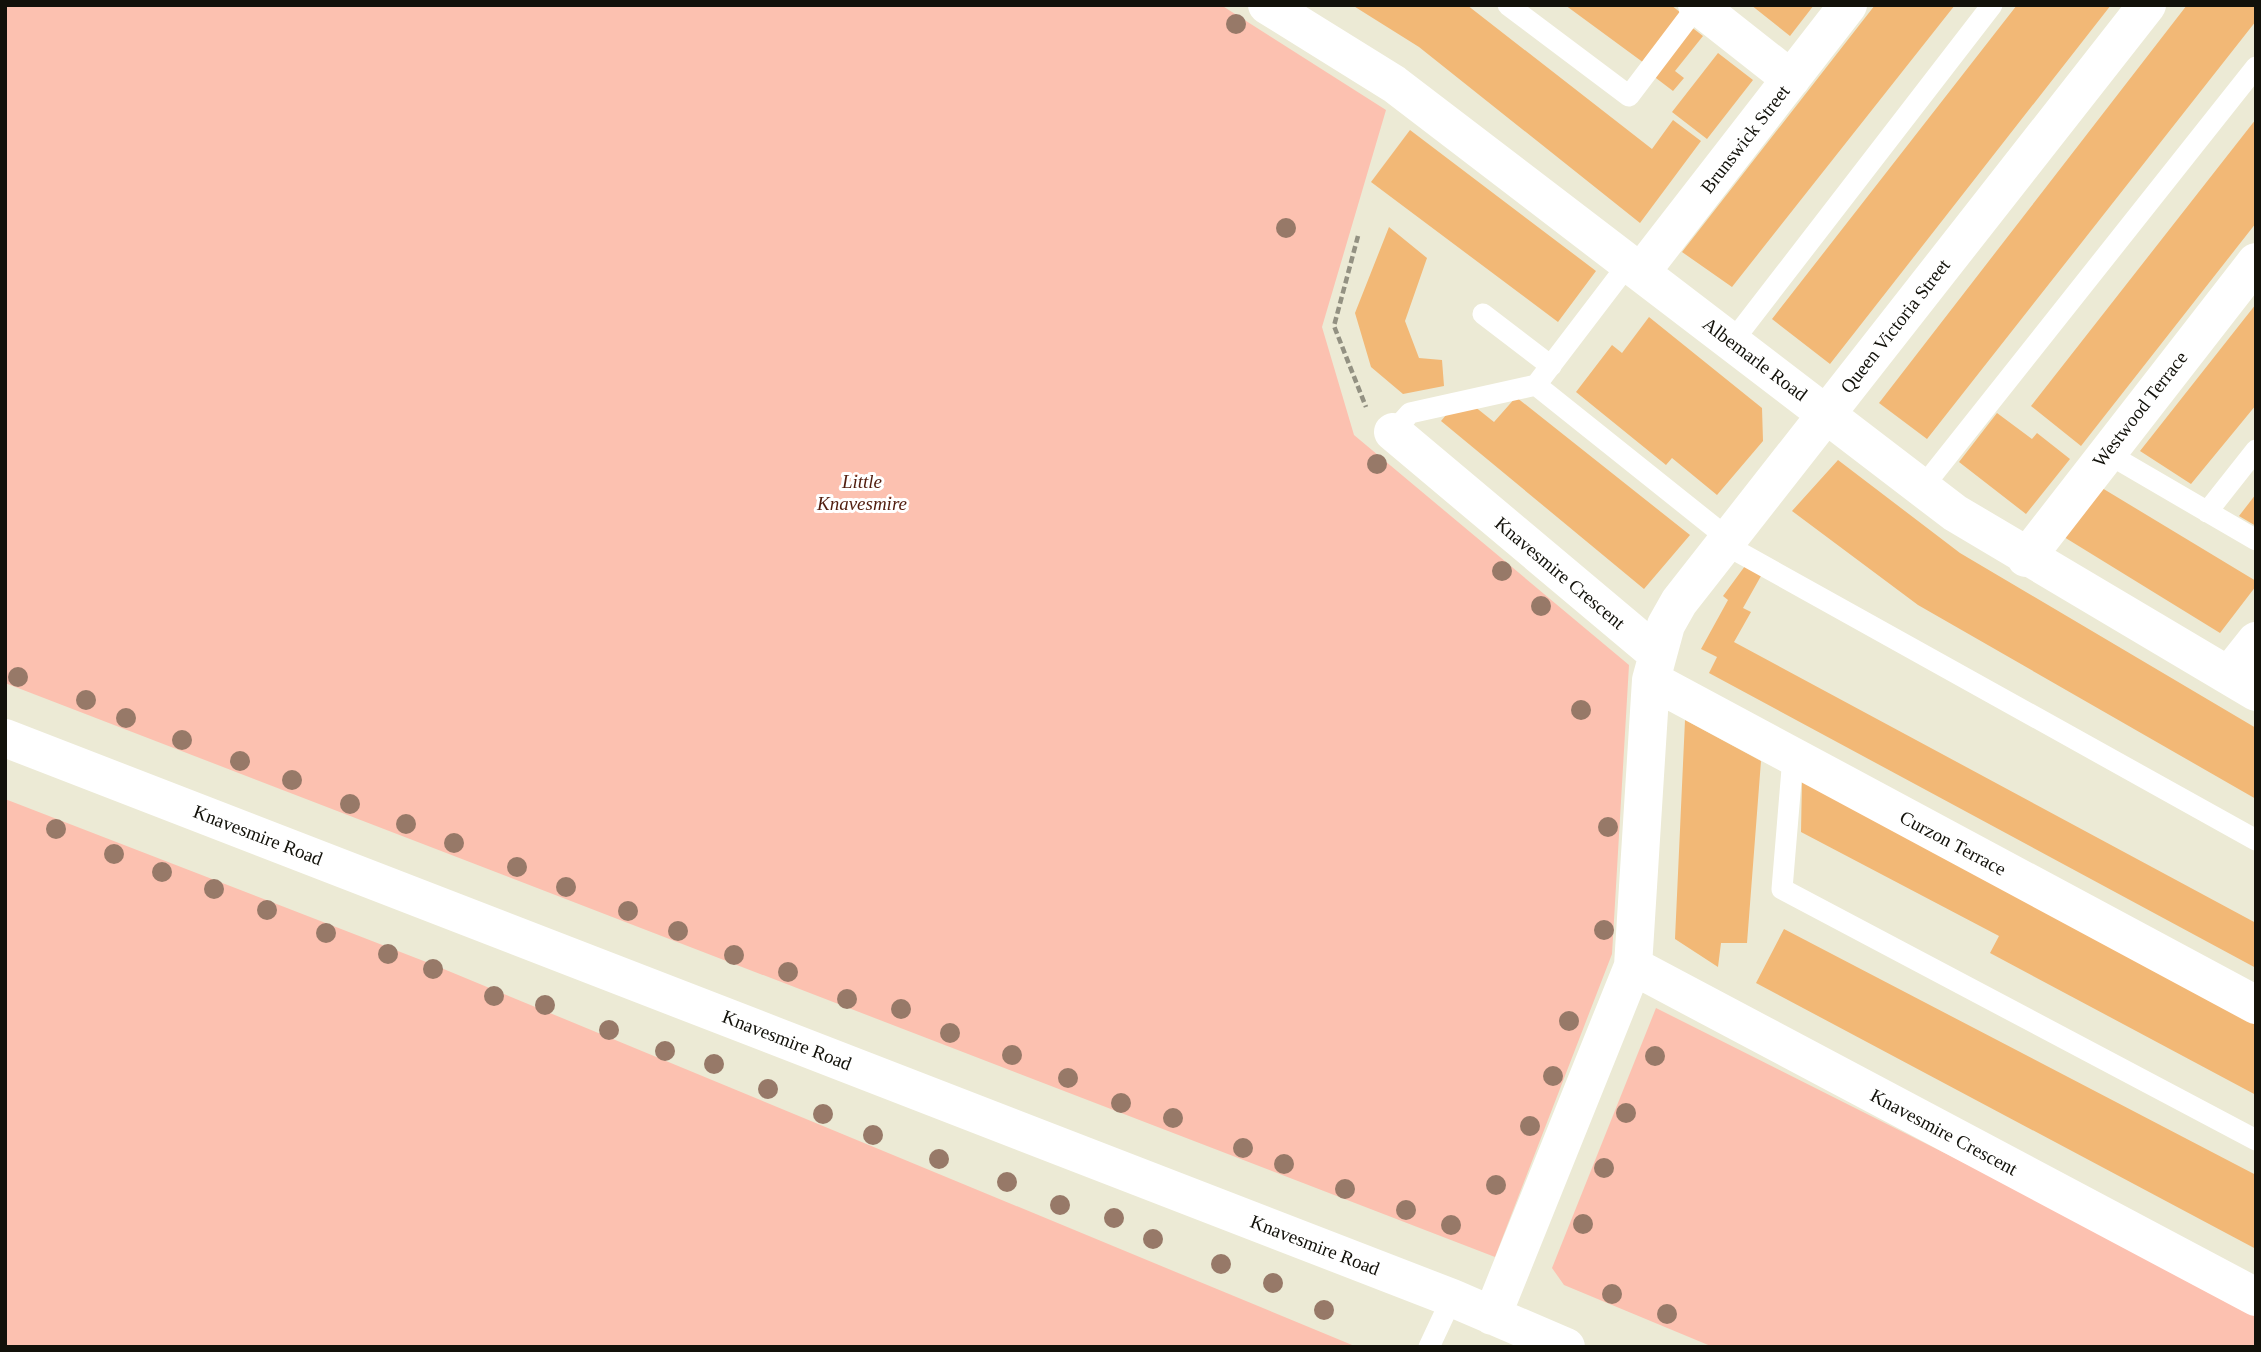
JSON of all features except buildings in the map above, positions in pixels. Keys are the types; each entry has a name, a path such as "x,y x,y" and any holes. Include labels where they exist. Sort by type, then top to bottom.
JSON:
{"street":[{"name":"Albemarle Road","path":"1267,5 1394,85 1955,513 2026,558 2242,683"},
{"path":"1698,5 1791,79"},
{"name":"Brunswick Street","path":"1635,268 1791,79 1848,5"},
{"name":"Queen Victoria Street","path":"1653,667 1666,625 1679,603 2147,5"},
{"name":"Westwood Terrace","path":"2026,558 2105,452 2256,262"},
{"name":"Knavesmire Crescent","path":"1393,432 1653,667"},
{"path":"2242,683 2256,640"},
{"path":"1492,1315 1633,966 1653,667"},
{"name":"Curzon Terrace","path":"1653,667 1793,757 2256,1005"},
{"name":"Knavesmire Road","path":"5,738 1452,1298 1566,1347"},
{"name":"Knavesmire Crescent","path":"1633,966 2256,1297"}],"lane":[{"path":"1508,5 1629,96 1698,5"},
{"path":"1732,342 1993,5"},
{"path":"1922,488 2256,67"},
{"path":"1393,432 1410,413 1536,385 1635,268"},
{"path":"1483,314 1551,366"},
{"path":"1536,385 1728,542 2256,840"},
{"path":"2207,512 2256,450"},
{"path":"2105,452 2256,540"},
{"path":"1793,757 1782,889 2256,1140"},
{"path":"1429,1347 1452,1298"}],"path":[{"path":"1358,236 1334,326 1372,423 1393,432"}],"green space":[{"name":"Little Knavesmire","path":"5,5 1221,5 1386,110 1322,327 1354,435 1629,665 1612,954 1495,1257 5,683"},
{"path":"5,799 434,965 1357,1347 5,1347"},
{"path":"1656,1008 2044,1203 2256,1316 2256,1347 1713,1347 1564,1285 1552,1268"}]}
